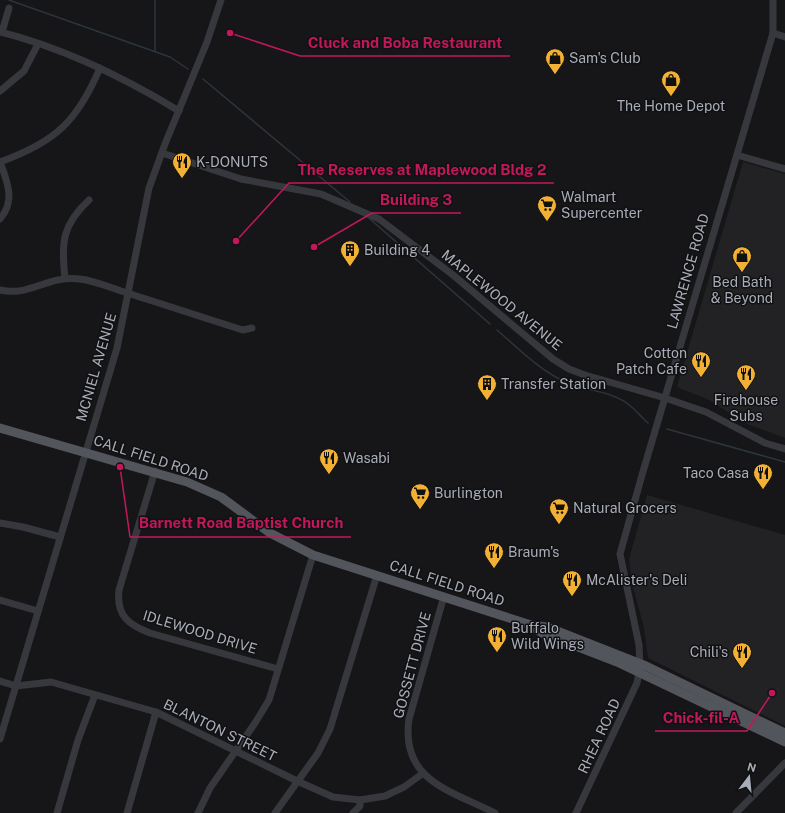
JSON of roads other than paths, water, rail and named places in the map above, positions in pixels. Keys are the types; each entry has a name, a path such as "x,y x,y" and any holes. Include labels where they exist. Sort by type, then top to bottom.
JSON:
{"main road":[{"name":"CALL FIELD ROAD","path":"0,428 155,471 206,489 221,497 270,533 312,555 531,625 547,627 640,668 738,715 785,742"},
{"name":"CALL FIELD ROAD","path":"738,715 785,733"}],"street":[{"name":"LAWRENCE ROAD","path":"640,668 637,631 620,554 773,33 773,0"},
{"name":"MCNIEL AVENUE","path":"0,739 117,348 129,293 146,200 162,153 207,42 220,1"},
{"path":"9,8 1,32 38,44 100,68 136,85 179,111"},
{"path":"773,33 785,37"},
{"path":"0,91 24,71 38,44"},
{"path":"0,219 7,209 10,197 8,185 0,162 42,144 69,121 82,104 100,68"},
{"name":"MAPLEWOOD AVENUE","path":"162,153 241,179 321,194 379,219 453,275 523,335 563,366 584,375 665,398 706,412 765,443 785,449"},
{"path":"737,155 785,169"},
{"path":"65,278 62,257 66,230 75,212 89,200"},
{"path":"0,290 14,293 24,292 47,282 65,278 81,280 129,293 243,330 252,328"},
{"name":"IDLEWOOD DRIVE","path":"155,471 119,590 121,612 131,625 150,633 278,669"},
{"path":"0,523 24,527 60,537"},
{"path":"198,813 210,788 262,713 269,700 312,555"},
{"path":"275,813 296,781 318,753 330,729 377,575"},
{"name":"GOSSETT DRIVE","path":"444,596 408,727 409,748 415,763 422,774 439,787 495,813"},
{"path":"0,600 38,611"},
{"name":"RHEA ROAD","path":"576,813 631,699 640,668"},
{"name":"BLANTON STREET","path":"0,681 16,686 51,682 156,712 324,794 360,800 385,796 396,791 422,774"},
{"path":"57,813 78,740 95,695"},
{"path":"127,813 156,712"},
{"path":"736,813 785,763"},
{"path":"353,813 360,806 360,800"}],"waterway":[{"path":"9,0 170,57 188,69"},
{"path":"155,0 155,51"},
{"path":"203,79 350,202"},
{"path":"370,219 490,324"},
{"path":"497,330 548,373 568,383 614,396 631,406 648,423"},
{"path":"667,429 785,462"}],"place":[{"name":"Cluck and Boba Restaurant","path":"230,33"},
{"name":"Sam's Club","path":"555,75"},
{"name":"The Home Depot","path":"671,97"},
{"name":"K-DONUTS","path":"182,179"},
{"name":"Walmart Supercenter","path":"547,222"},
{"name":"The Reserves at Maplewood Bldg 2","path":"236,241"},
{"name":"Building 3","path":"314,247"},
{"name":"Building 4","path":"350,267"},
{"name":"Bed Bath & Beyond","path":"742,273"},
{"name":"Cotton Patch Cafe","path":"701,378"},
{"name":"Firehouse Subs","path":"746,391"},
{"name":"Transfer Station","path":"487,401"},
{"name":"Barnett Road Baptist Church","path":"120,467"},
{"name":"Wasabi","path":"329,475"},
{"name":"Taco Casa","path":"763,490"},
{"name":"Burlington","path":"420,510"},
{"name":"Natural Grocers","path":"559,525"},
{"name":"Braum's","path":"494,569"},
{"name":"McAlister's Deli","path":"572,597"},
{"name":"Buffalo Wild Wings","path":"497,653"},
{"name":"Chili's","path":"742,669"},
{"name":"Chick-fil-A","path":"772,693"}]}
